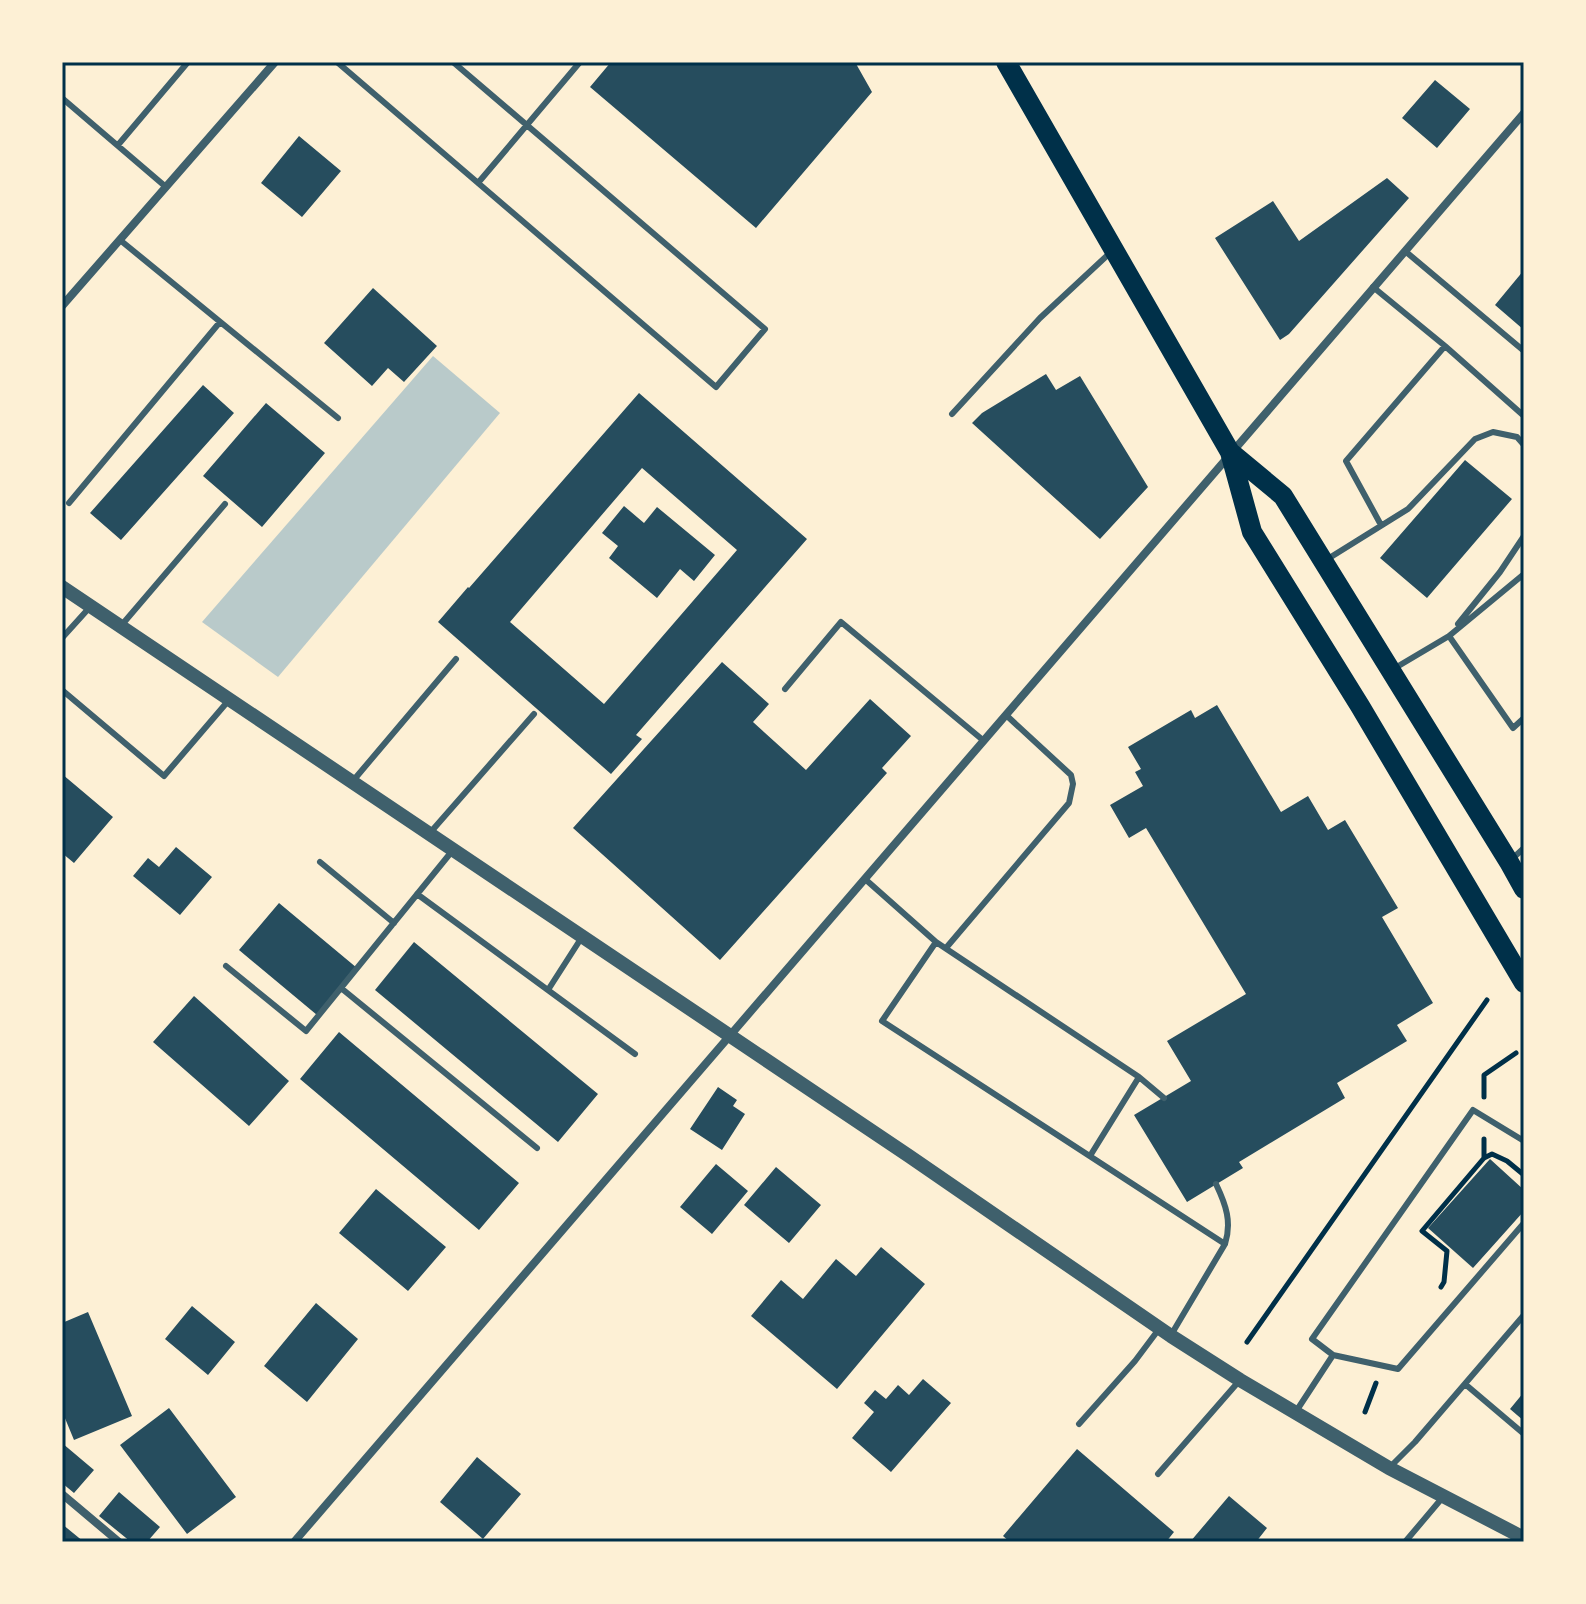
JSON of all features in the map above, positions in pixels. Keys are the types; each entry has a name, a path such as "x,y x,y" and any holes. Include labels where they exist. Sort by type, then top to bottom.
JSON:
{"main road":[{"path":"1006,62 1230,452 1252,532 1360,706 1524,983"},
{"path":"1230,452 1283,496 1392,670 1517,855 1524,889"}],"street":[{"path":"62,306 275,62"},
{"path":"294,1542 1524,113"},
{"path":"62,587 909,1156 1165,1332 1389,1468 1524,1538"},
{"path":"62,1494 119,1542"}],"lane":[{"path":"118,145 188,62"},
{"path":"337,62 716,387 765,329 453,62"},
{"path":"478,183 580,62"},
{"path":"62,98 166,187"},
{"path":"120,240 338,418"},
{"path":"952,414 1040,318 1114,248"},
{"path":"1405,251 1524,351"},
{"path":"1373,287 1524,416"},
{"path":"69,503 220,322"},
{"path":"1381,525 1346,461 1445,346"},
{"path":"1324,560 1408,509 1475,439 1493,432 1517,437 1524,445"},
{"path":"120,627 225,504"},
{"path":"1449,636 1524,536"},
{"path":"1392,670 1449,636 1524,574"},
{"path":"62,638 90,607"},
{"path":"785,689 841,622 984,741"},
{"path":"1449,636 1513,728 1524,718"},
{"path":"352,782 456,659"},
{"path":"62,690 164,776 229,700"},
{"path":"429,834 534,714"},
{"path":"946,948 1069,803 1073,784 1071,775 1006,715"},
{"path":"226,966 306,1031 453,850"},
{"path":"320,862 394,923"},
{"path":"865,879 936,942 1139,1077 1164,1098"},
{"path":"417,894 635,1054"},
{"path":"548,990 582,937"},
{"path":"936,942 882,1021 1225,1244"},
{"path":"341,988 537,1148"},
{"path":"1090,1156 1139,1077"},
{"path":"1524,1141 1473,1110 1312,1339 1333,1355 1398,1369 1524,1223"},
{"path":"1079,1424 1165,1332 1225,1244 1229,1231 1226,1204 1216,1184"},
{"path":"1389,1468 1524,1315"},
{"path":"1295,1413 1333,1355"},
{"path":"1158,1474 1240,1380"},
{"path":"1465,1384 1524,1434"},
{"path":"1405,1542 1443,1497"}],"path":[{"path":"1247,1342 1487,1000"},
{"path":"1435,1295 1444,1282 1447,1251 1422,1231 1484,1158 1492,1154 1524,1175"},
{"path":"1365,1412 1382,1366"}],"shaded area":[{"path":"433,356 500,413 278,677 202,622"}],"building":[{"path":"611,62 855,62 872,92 756,228 590,87"},
{"path":"1435,80 1470,109 1437,148 1402,118"},
{"path":"299,136 341,171 302,217 261,183"},
{"path":"1387,178 1409,198 1289,334 1280,340 1215,238 1273,201 1299,241"},
{"path":"1524,270 1524,330 1495,305"},
{"path":"373,288 437,346 404,382 388,368 372,386 324,343"},
{"path":"1046,374 1056,390 1080,376 1148,487 1100,539 972,423 982,413"},
{"path":"203,385 234,413 121,540 90,513"},
{"path":"639,393 807,539 636,735 642,739 611,774 438,622","holes":["642,468 737,550 604,704 510,622"]},
{"path":"266,403 325,453 262,527 203,476"},
{"path":"1465,460 1512,499 1427,598 1380,558"},
{"path":"624,506 644,523 657,507 715,555 694,581 680,569 657,598 609,558 618,546 602,533"},
{"path":"722,662 769,704 753,722 806,770 870,699 911,736 882,768 887,773 720,960 573,828"},
{"path":"1217,705 1281,812 1308,796 1328,830 1345,820 1398,908 1382,917 1433,1003 1397,1025 1407,1041 1337,1083 1345,1098 1239,1162 1243,1168 1187,1202 1134,1115 1191,1081 1167,1041 1246,994 1146,828 1129,838 1110,805 1143,786 1135,772 1141,769 1128,747 1191,710 1195,718"},
{"path":"62,774 113,817 74,863 62,853"},
{"path":"176,847 212,877 180,915 133,876 148,858 159,867"},
{"path":"279,903 357,968 317,1015 239,950"},
{"path":"414,942 598,1094 558,1142 375,990"},
{"path":"194,996 289,1081 249,1126 153,1042"},
{"path":"339,1032 519,1183 479,1230 300,1079"},
{"path":"718,1087 737,1100 733,1106 745,1114 722,1150 690,1129"},
{"path":"1490,1159 1524,1190 1524,1211 1473,1268 1428,1228"},
{"path":"716,1164 748,1191 712,1234 680,1207"},
{"path":"776,1167 821,1205 789,1243 744,1205"},
{"path":"376,1189 446,1247 408,1291 339,1233"},
{"path":"881,1247 925,1284 837,1389 751,1316 781,1280 803,1299 836,1259 856,1276"},
{"path":"316,1303 358,1339 307,1402 264,1366"},
{"path":"192,1306 235,1342 208,1375 165,1339"},
{"path":"88,1312 132,1416 74,1440 62,1411 62,1323"},
{"path":"923,1379 951,1403 891,1472 852,1438 874,1412 864,1403 875,1390 886,1399 898,1385 909,1395"},
{"path":"1524,1392 1524,1421 1510,1409"},
{"path":"169,1408 236,1497 187,1534 120,1445"},
{"path":"62,1443 94,1470 74,1493 62,1483"},
{"path":"1077,1449 1174,1532 1166,1542 1010,1542 1003,1536"},
{"path":"477,1457 521,1494 483,1539 440,1502"},
{"path":"119,1492 160,1527 147,1542 131,1542 99,1516"},
{"path":"1229,1496 1267,1528 1256,1542 1190,1542"},
{"path":"62,1524 84,1542 62,1542"}]}
